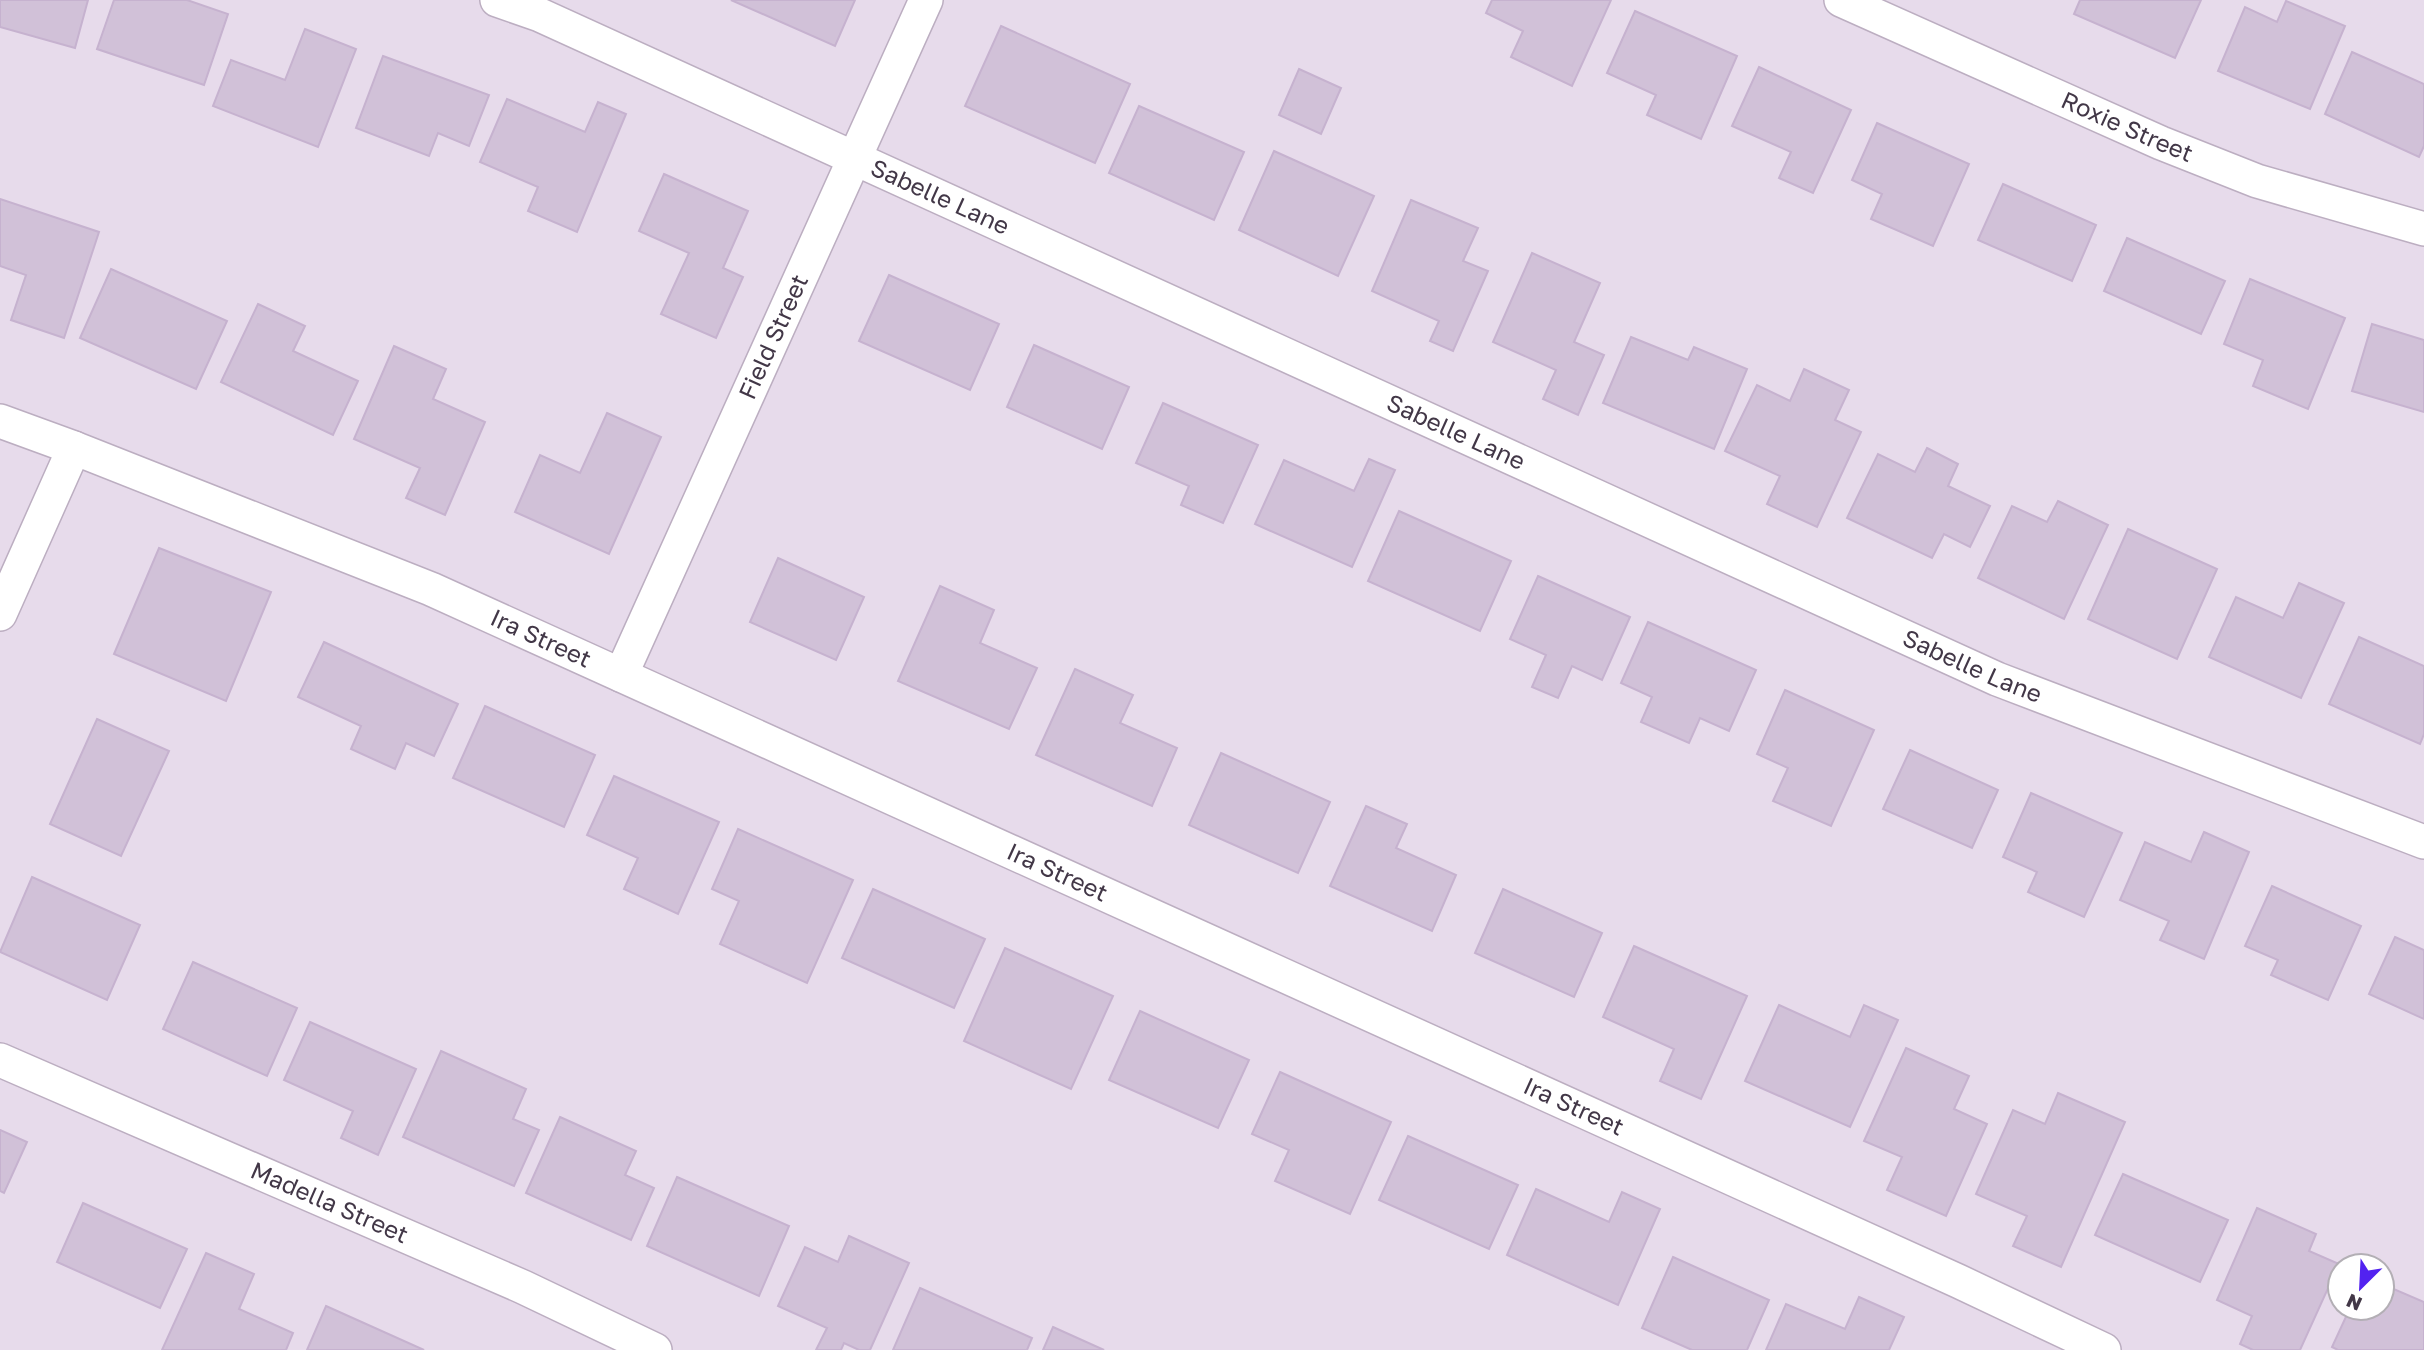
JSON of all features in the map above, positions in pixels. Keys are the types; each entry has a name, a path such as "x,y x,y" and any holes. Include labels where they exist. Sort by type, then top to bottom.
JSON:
{"street":[{"name":"Sabelle Lane","path":"497,0 540,15 1997,679 2424,842"},
{"name":"Field Street","path":"621,675 926,0"},
{"name":"Roxie Street","path":"1841,0 2161,143 2257,181 2424,229"},
{"name":"Ira Street","path":"0,421 431,589 1932,1269 2104,1350"},
{"path":"0,614 74,448"},
{"name":"Madella Street","path":"0,1060 523,1287 655,1350"}],"shaded area":[{"path":"0,0 2424,0 2424,1350 0,1350"}],"building":[{"path":"0,0 88,0 75,48 0,27"},
{"path":"114,0 187,0 228,14 204,85 97,49"},
{"path":"731,0 855,0 835,46"},
{"path":"1492,0 1611,0 1572,86 1511,57 1523,31 1486,13"},
{"path":"2080,0 2201,0 2175,58 2074,14"},
{"path":"2286,1 2345,26 2310,109 2218,71 2245,7 2277,22"},
{"path":"1635,11 1737,56 1701,139 1647,115 1656,95 1607,73"},
{"path":"1001,26 1130,84 1095,163 965,106"},
{"path":"305,29 356,49 318,147 213,106 231,60 285,80"},
{"path":"2352,52 2424,84 2424,146 2419,157 2325,114"},
{"path":"383,56 489,95 469,146 438,133 429,156 356,128"},
{"path":"1759,67 1851,110 1813,193 1779,178 1791,152 1732,126"},
{"path":"1299,69 1341,88 1321,134 1279,115"},
{"path":"507,99 585,132 598,102 626,114 577,232 528,211 538,187 480,162"},
{"path":"1139,106 1244,152 1214,220 1109,173"},
{"path":"1877,123 1969,164 1933,246 1871,219 1882,194 1852,180"},
{"path":"1274,151 1374,196 1338,276 1239,230"},
{"path":"664,174 748,211 723,268 743,277 716,338 661,314 689,253 639,231"},
{"path":"2003,184 2096,225 2072,281 1978,240"},
{"path":"0,199 99,232 64,338 11,320 26,275 0,266"},
{"path":"1411,200 1478,228 1463,261 1488,271 1453,351 1430,341 1439,321 1372,291"},
{"path":"2127,238 2225,281 2201,334 2104,291"},
{"path":"1532,253 1600,283 1574,342 1604,355 1578,415 1543,399 1556,370 1493,342"},
{"path":"111,269 227,321 196,389 80,338"},
{"path":"889,275 999,324 970,390 859,341"},
{"path":"2250,279 2345,318 2308,409 2253,386 2263,360 2224,344"},
{"path":"258,304 305,326 293,351 358,381 333,435 221,382"},
{"path":"2372,324 2424,340 2424,412 2352,391"},
{"path":"1631,337 1688,360 1694,347 1747,369 1714,449 1603,403"},
{"path":"1034,345 1129,387 1102,449 1007,407"},
{"path":"394,346 446,369 433,399 485,422 445,515 406,498 420,468 354,439"},
{"path":"1804,369 1849,390 1835,420 1861,432 1817,527 1767,504 1780,476 1725,451 1757,385 1790,401"},
{"path":"1163,403 1258,445 1223,523 1181,505 1189,486 1136,463"},
{"path":"607,413 661,437 609,554 515,512 540,455 580,473"},
{"path":"1927,448 1958,464 1948,486 1990,506 1970,547 1944,534 1932,558 1847,518 1878,454 1915,472"},
{"path":"1369,459 1395,470 1352,567 1255,524 1284,460 1354,491"},
{"path":"2058,501 2108,525 2064,619 1978,578 2012,506 2047,522"},
{"path":"1399,511 1511,561 1480,631 1368,581"},
{"path":"2128,529 2217,569 2177,659 2088,619"},
{"path":"159,548 271,592 226,701 114,654"},
{"path":"778,558 864,597 836,660 750,622"},
{"path":"1538,576 1630,617 1602,680 1572,666 1558,698 1532,687 1546,655 1510,639"},
{"path":"2299,583 2344,603 2301,698 2209,657 2236,597 2283,618"},
{"path":"940,586 994,610 980,643 1037,668 1009,729 898,681"},
{"path":"1648,622 1756,670 1729,731 1700,718 1689,743 1641,722 1652,697 1621,683"},
{"path":"2359,637 2424,666 2424,734 2420,744 2329,704"},
{"path":"324,642 458,704 434,756 406,743 395,769 351,749 361,726 298,697"},
{"path":"1075,669 1133,695 1120,723 1177,748 1152,806 1036,755"},
{"path":"1785,690 1874,730 1831,826 1773,801 1788,768 1757,754"},
{"path":"485,706 595,755 564,827 453,778"},
{"path":"97,719 169,751 121,856 50,824"},
{"path":"1910,750 1998,790 1972,848 1883,809"},
{"path":"1221,753 1330,802 1298,873 1189,825"},
{"path":"614,776 719,822 678,914 624,889 638,858 587,835"},
{"path":"2031,793 2122,833 2084,917 2028,892 2037,872 2003,857"},
{"path":"1366,806 1407,824 1396,848 1456,875 1432,931 1330,886"},
{"path":"738,829 853,880 807,983 720,944 739,901 712,889"},
{"path":"2204,832 2249,852 2204,959 2160,940 2169,921 2120,900 2145,842 2191,862"},
{"path":"32,877 140,925 107,1000 0,952"},
{"path":"2272,886 2361,926 2328,1000 2271,975 2278,960 2245,946"},
{"path":"873,889 985,939 954,1008 842,958"},
{"path":"1503,889 1602,933 1574,997 1475,953"},
{"path":"2395,937 2424,950 2424,1019 2369,994"},
{"path":"1634,946 1747,996 1701,1099 1660,1081 1674,1049 1603,1017"},
{"path":"1005,948 1113,996 1071,1089 964,1041"},
{"path":"193,962 297,1008 267,1076 163,1029"},
{"path":"1779,1005 1850,1037 1864,1005 1898,1020 1850,1127 1745,1081"},
{"path":"1140,1011 1249,1060 1218,1128 1109,1080"},
{"path":"310,1022 416,1069 378,1155 341,1138 353,1111 284,1080"},
{"path":"1906,1048 1969,1076 1954,1109 1987,1124 1946,1216 1887,1190 1902,1157 1864,1141"},
{"path":"441,1051 526,1089 513,1119 539,1130 514,1186 403,1137"},
{"path":"1280,1072 1391,1122 1350,1214 1275,1181 1289,1150 1252,1134"},
{"path":"2058,1093 2125,1122 2061,1267 2013,1246 2027,1216 1976,1194 2013,1110 2045,1124"},
{"path":"560,1117 636,1151 625,1175 654,1188 631,1240 526,1193"},
{"path":"0,1130 27,1142 4,1193 0,1191"},
{"path":"1408,1136 1518,1185 1489,1249 1379,1200"},
{"path":"2123,1174 2228,1220 2200,1282 2095,1235"},
{"path":"677,1177 789,1226 759,1296 647,1246"},
{"path":"1536,1189 1609,1222 1622,1192 1660,1209 1618,1305 1507,1255"},
{"path":"83,1203 187,1249 160,1308 57,1262"},
{"path":"2257,1208 2316,1234 2309,1251 2326,1258 2326,1293 2300,1350 2253,1350 2240,1344 2252,1316 2217,1300"},
{"path":"849,1236 909,1263 870,1350 859,1350 844,1343 841,1350 816,1350 827,1328 778,1306 805,1247 838,1262"},
{"path":"206,1253 254,1274 239,1309 293,1333 286,1350 162,1350"},
{"path":"1673,1257 1769,1300 1747,1350 1692,1350 1642,1328"},
{"path":"920,1288 1032,1338 1027,1350 893,1350"},
{"path":"2396,1290 2424,1302 2424,1350 2338,1350 2332,1347 2344,1322 2396,1322"},
{"path":"1859,1297 1904,1317 1889,1350 1766,1350 1786,1304 1845,1329"},
{"path":"326,1306 424,1350 307,1350"},
{"path":"1053,1327 1104,1350 1043,1350"}]}
